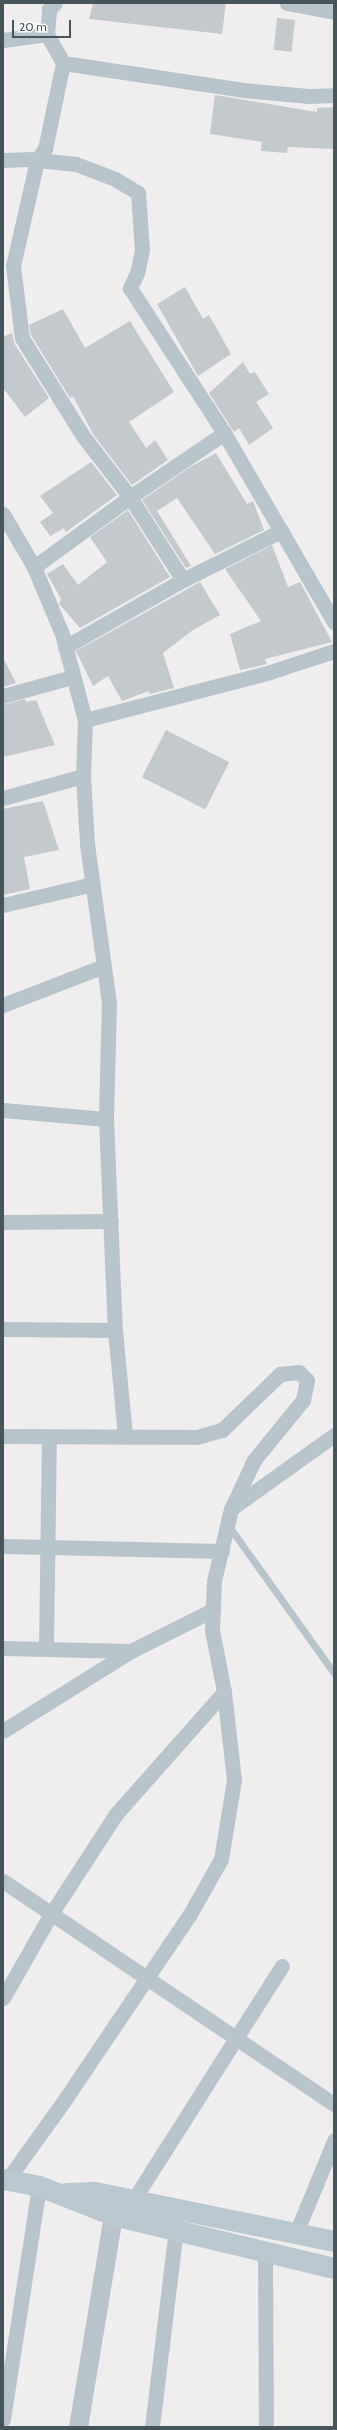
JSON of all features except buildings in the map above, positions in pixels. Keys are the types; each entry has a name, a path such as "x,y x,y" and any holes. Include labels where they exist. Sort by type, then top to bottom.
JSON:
{"main road":[{"path":"5,2180 39,2186 113,2215 176,2229 265,2253 334,2268"},
{"path":"60,2193 95,2192 334,2241"}],"street":[{"path":"54,3 49,9 47,34 63,62 45,150 37,160 8,267 22,338 83,436 130,497 184,580"},
{"path":"287,3 334,12"},
{"path":"3,40 47,34"},
{"path":"63,62 243,90 309,96 334,95"},
{"path":"3,160 37,160 76,164 115,179 138,193 142,250 137,273 130,288 224,433 334,622"},
{"path":"34,567 130,497 224,433"},
{"path":"3,514 34,567 65,647 85,720 83,776 93,884 109,1002 106,1119 116,1330 125,1436"},
{"path":"65,647 184,580 281,531"},
{"path":"85,720 270,672 334,651"},
{"path":"3,696 72,677"},
{"path":"3,798 83,776"},
{"path":"3,905 93,884"},
{"path":"3,1005 104,966"},
{"path":"3,1110 106,1119"},
{"path":"3,1222 110,1221"},
{"path":"3,1329 116,1330"},
{"path":"3,1436 125,1436 197,1438 222,1430 280,1374 298,1372 307,1380 303,1400 254,1460 231,1509 214,1580 212,1630 224,1692 234,1780 221,1859 190,1914 5,2180"},
{"path":"231,1509 334,1435"},
{"path":"46,1647 49,1437"},
{"path":"3,1546 222,1551"},
{"path":"3,1731 131,1651 213,1610"},
{"path":"3,1648 46,1647 131,1651"},
{"path":"3,1998 51,1914 116,1814 224,1692"},
{"path":"3,1881 236,2040 334,2104"},
{"path":"134,2199 282,1966"},
{"path":"296,2233 334,2140"},
{"path":"3,2419 39,2186"},
{"path":"78,2427 113,2215"},
{"path":"152,2427 176,2229"},
{"path":"265,2253 266,2427"}],"lane":[{"path":"227,1524 334,1673"}]}
